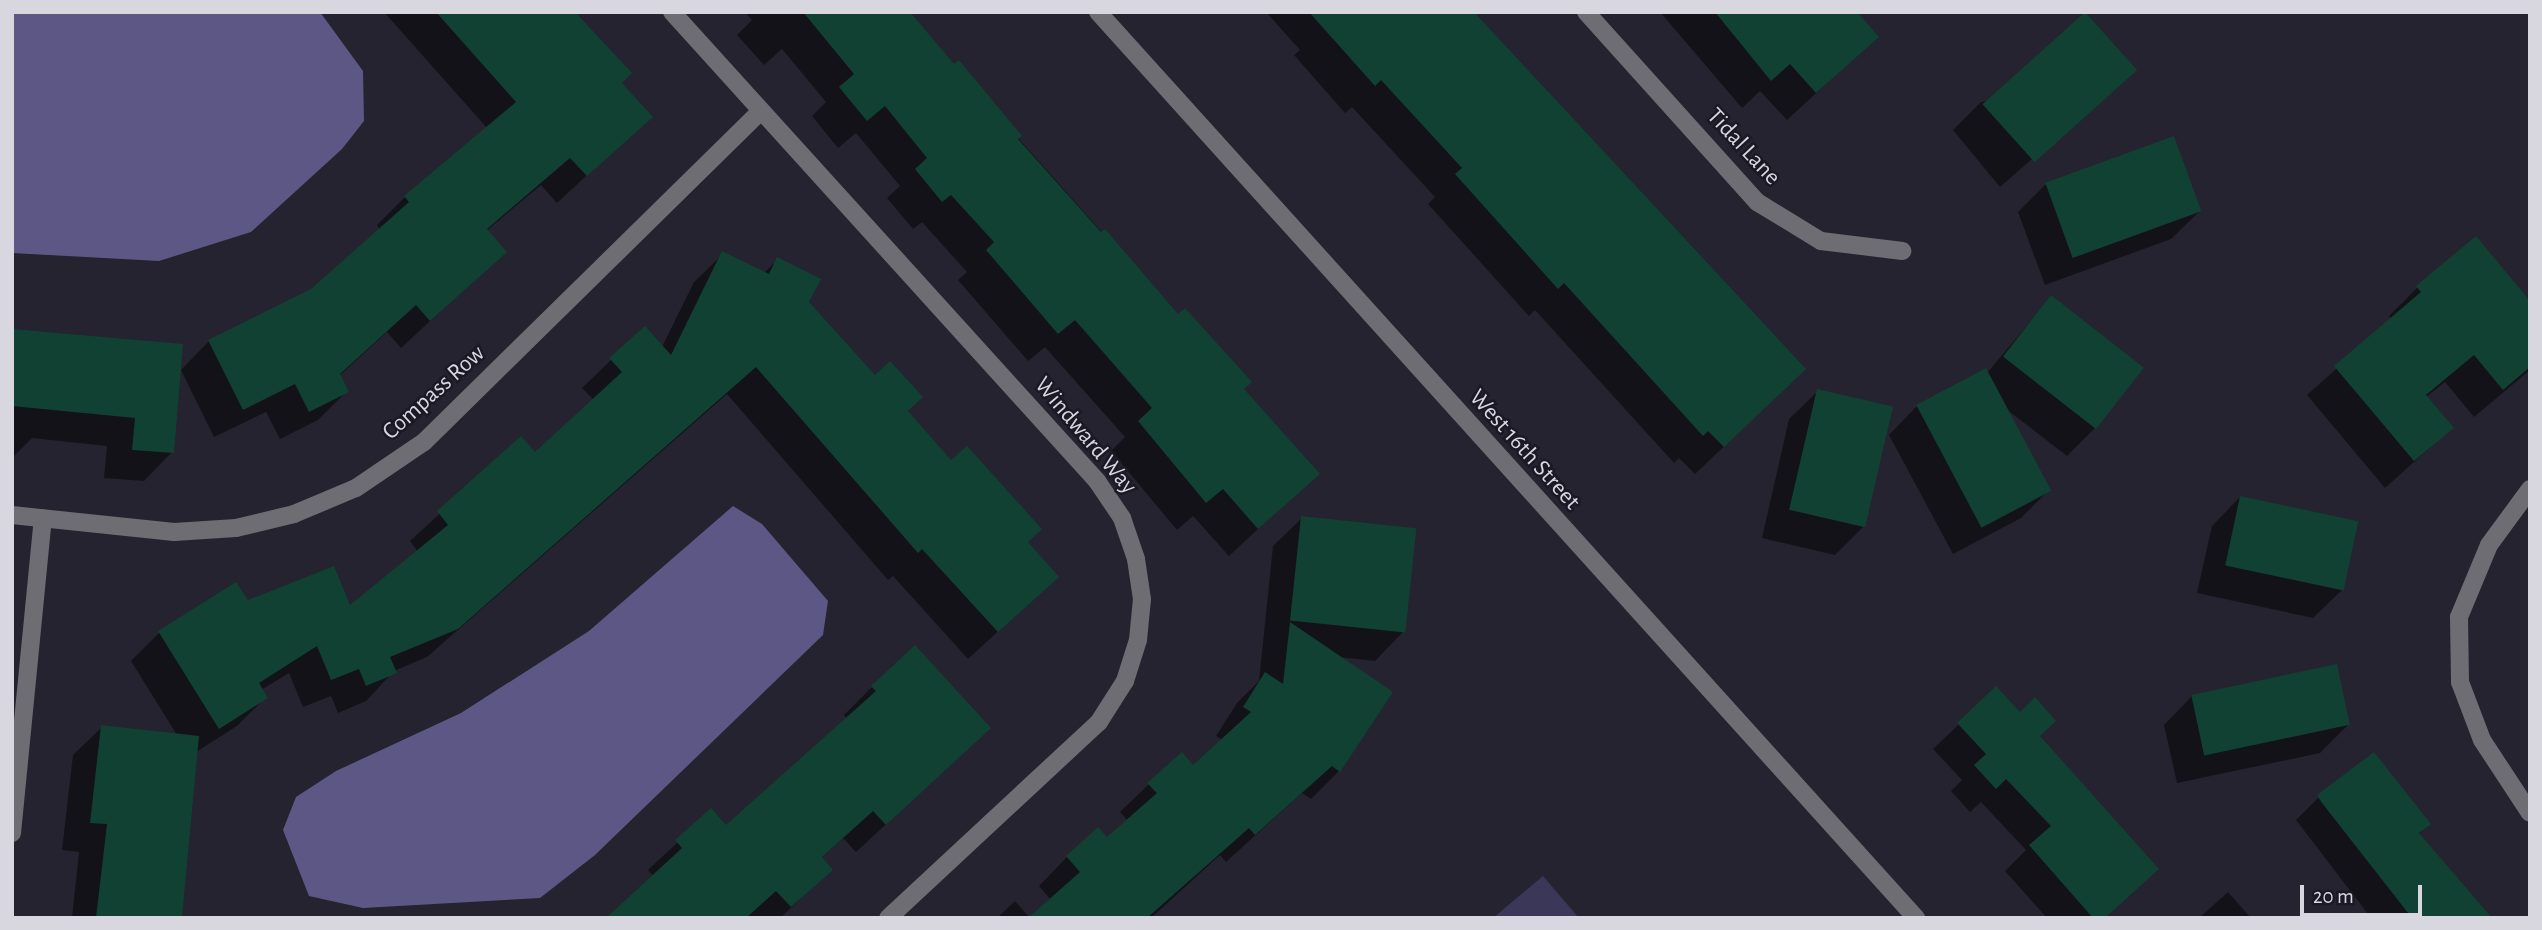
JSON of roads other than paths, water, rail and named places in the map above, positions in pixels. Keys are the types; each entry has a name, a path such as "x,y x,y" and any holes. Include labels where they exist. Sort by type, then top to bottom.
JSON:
{"street":[{"name":"Windward Way","path":"671,12 1097,481 1122,518 1136,559 1142,599 1138,640 1125,681 1099,722 888,918"},
{"name":"West 16th Street","path":"1098,12 1916,918"},
{"name":"Tidal Lane","path":"1586,12 1757,202 1821,241 1902,251"},
{"name":"Compass Row","path":"12,515 174,532 236,528 294,514 356,488 424,442 761,111"},
{"path":"2530,489 2489,545 2459,617 2460,682 2482,740 2530,813"},
{"path":"12,833 43,519"}]}
